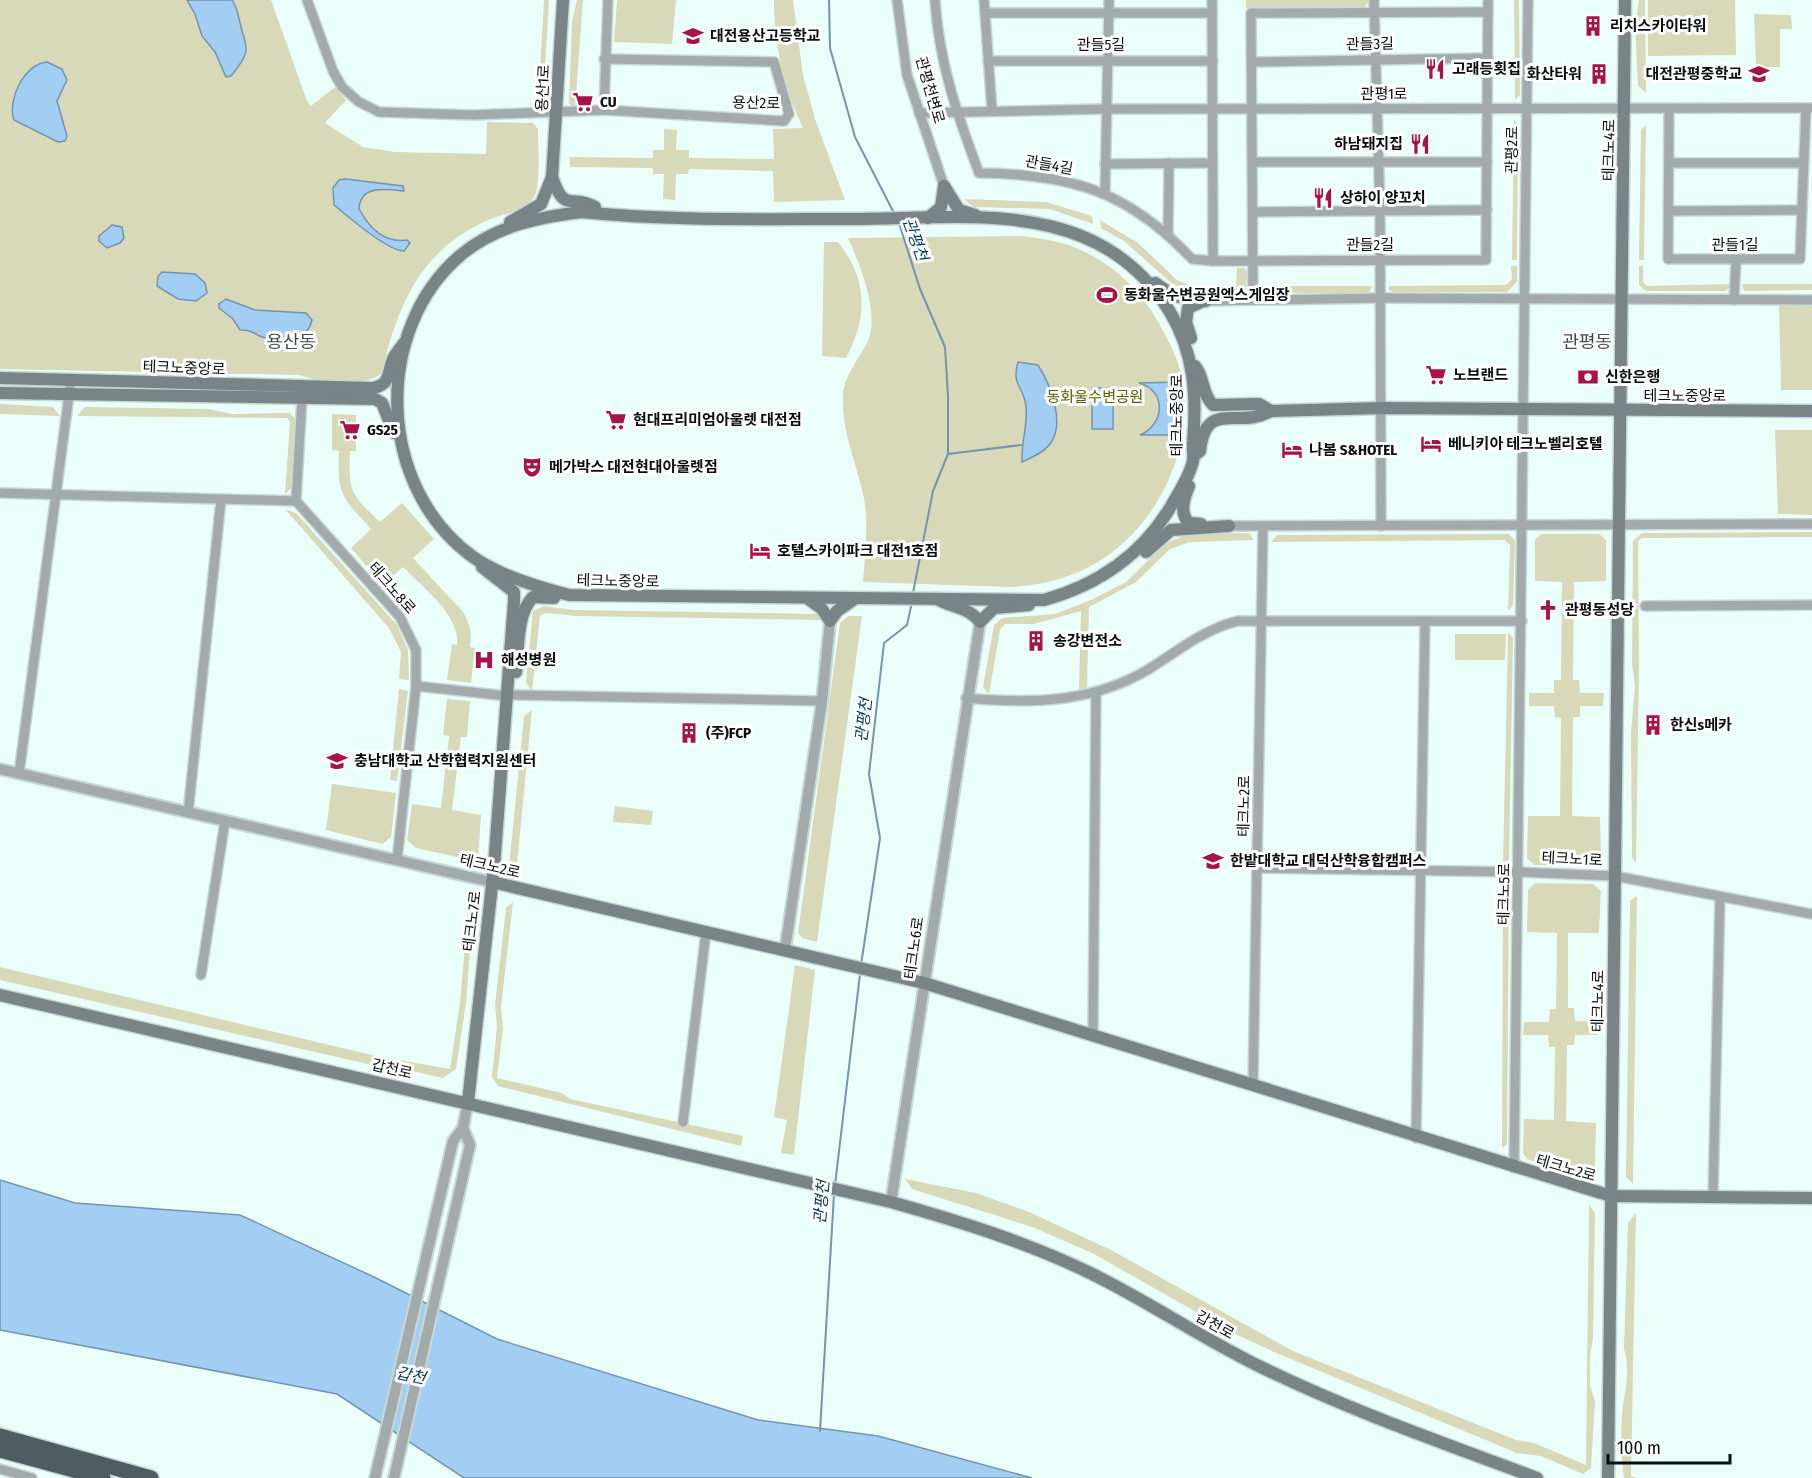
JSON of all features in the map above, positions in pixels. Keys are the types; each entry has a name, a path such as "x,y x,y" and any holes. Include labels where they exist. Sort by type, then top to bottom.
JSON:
{"highway":[{"path":"0,1436 151,1478"},
{"path":"0,1450 103,1478"}],"main road":[{"name":"용산1로","path":"500,231 513,219 541,204 552,177 563,0"},
{"name":"테크노4로","path":"1608,1478 1625,0"},
{"path":"552,177 558,195 563,200 591,205 607,214"},
{"path":"934,216 941,207 944,186"},
{"path":"944,186 959,210 970,215 981,215 986,220"},
{"name":"테크노중앙로","path":"581,212 607,214 849,219 934,216 1014,220 1063,228 1109,248 1138,271 1158,294 1182,332 1191,361 1192,463 1157,528 1136,553 1115,571 1072,591 1044,600 968,604 935,598 570,595 539,588 474,558 456,542 428,509 402,453 398,402 405,342 413,317 427,292 463,253 500,231 547,216 581,212"},
{"path":"1138,271 1174,296 1206,301"},
{"path":"1188,348 1191,336 1186,322 1188,308 1195,303 1206,301"},
{"path":"366,393 382,386 388,380 393,358 405,342"},
{"path":"1191,361 1201,372 1203,390 1213,405 1259,404 1270,411 1260,417 1223,418 1208,424 1204,429 1200,451 1192,463 1191,483 1183,504 1185,519 1190,523 1222,523 1229,526"},
{"name":"테크노중앙로","path":"0,378 366,393"},
{"name":"테크노중앙로","path":"0,393 69,396 302,398 366,393"},
{"path":"366,393 382,403 402,453"},
{"name":"테크노중앙로","path":"1270,411 1383,408 1812,411"},
{"path":"1115,571 1131,566 1171,530 1229,526"},
{"name":"테크노7로","path":"474,558 485,571 514,592 510,696"},
{"name":"테크노7로","path":"468,1102 492,882 505,744 503,737 523,614 526,604 533,597 570,595"},
{"path":"807,598 822,609 830,621 837,611 859,599"},
{"path":"968,604 980,622 994,608 1025,607 1044,600"},
{"name":"테크노2로","path":"492,882 907,978 1611,1197 1812,1198"},
{"name":"갑천로","path":"0,995 468,1102 885,1201 1033,1246 1090,1273 1283,1378 1537,1478"}],"street":[{"name":"용산2로","path":"307,0 333,71 342,87 359,102 373,109 393,113 473,115 604,110 784,121 789,114 774,63 604,59"},
{"path":"604,110 604,59 608,0"},
{"name":"관평천변로","path":"897,0 907,75 944,186"},
{"path":"934,0 942,63 956,111"},
{"path":"984,0 992,110"},
{"path":"1105,193 1109,0"},
{"path":"1212,0 1215,110 1212,163 1213,261"},
{"name":"관들3길","path":"1374,0 1374,14"},
{"path":"1488,0 1489,110"},
{"name":"관평2로","path":"1524,525 1528,0"},
{"name":"관들3길","path":"1254,110 1251,13 1488,12"},
{"path":"985,13 1212,13"},
{"path":"1374,14 1383,408 1381,526"},
{"name":"관들3길","path":"1253,62 1488,58"},
{"name":"관들5길","path":"988,61 1108,59 1213,61"},
{"name":"관평1로","path":"919,113 1106,109 1809,108"},
{"name":"관들1길","path":"1669,109 1668,260 1736,261 1800,259 1803,163 1809,108"},
{"path":"1253,300 1254,110"},
{"name":"관들2길","path":"1213,261 1486,260 1489,110"},
{"name":"관들4길","path":"956,111 979,173 1043,177 1105,193 1126,204 1168,233 1192,259 1213,261"},
{"path":"1254,162 1379,160 1487,162"},
{"path":"1168,233 1169,163"},
{"path":"1105,164 1212,163"},
{"path":"1669,163 1803,163"},
{"path":"1254,212 1380,209 1487,210"},
{"path":"1669,211 1802,210"},
{"path":"1734,300 1736,261"},
{"path":"1206,301 1381,298 1812,300"},
{"path":"19,774 58,494 71,380"},
{"path":"0,493 296,501 302,398"},
{"path":"189,813 221,500"},
{"name":"테크노8로","path":"296,501 400,617 416,650 416,686 397,860"},
{"path":"1229,526 1812,524"},
{"name":"테크노5로","path":"1514,1168 1524,525"},
{"name":"테크노2로","path":"1253,1086 1263,527"},
{"path":"1645,606 1812,604"},
{"path":"785,950 822,701 830,621"},
{"path":"966,698 1038,701 1096,693 1135,677 1209,630 1238,621 1522,621"},
{"name":"테크노6로","path":"885,1201 924,983 966,698 980,622"},
{"path":"1416,1138 1420,1013 1425,622"},
{"path":"416,686 510,696 822,701"},
{"path":"1093,1035 1096,693"},
{"name":"테크노2로","path":"0,769 492,882"},
{"path":"201,975 225,821"},
{"name":"테크노1로","path":"1258,868 1519,872 1615,876 1812,914"},
{"path":"1713,1197 1720,897"},
{"path":"683,1122 706,932"},
{"path":"375,1478 453,1141 462,1128 468,1102"},
{"path":"394,1478 470,1145 462,1128"},
{"path":"0,1469 32,1478"}],"green space":[{"path":"0,0 271,0 307,101 311,106 335,87 346,100 325,123 363,147 395,152 486,154 487,122 533,123 538,129 536,192 525,206 486,221 463,234 427,265 404,304 381,374 363,381 341,383 299,375 0,369"},
{"path":"544,0 549,0 543,102 538,106"},
{"path":"577,0 583,0 575,109 569,103 572,22"},
{"path":"617,0 676,0 672,44 614,42"},
{"path":"774,0 793,0 803,75 816,122 845,200 774,202 773,171 689,169 688,174 676,174 675,200 663,199 664,174 653,174 653,168 570,167 570,157 653,158 653,150 664,150 664,129 677,130 676,150 689,150 689,158 774,159 773,129 803,128 790,97 781,66"},
{"path":"1246,0 1368,0 1368,3 1363,8 1246,8"},
{"path":"1514,0 1519,0 1520,95 1515,100"},
{"path":"1639,0 1645,0 1646,93 1638,86 1635,24"},
{"path":"1648,0 1735,0 1736,55 1648,56"},
{"path":"1754,14 1791,15 1792,29 1780,29 1780,67 1756,67"},
{"path":"1514,120 1518,124 1517,260 1512,260"},
{"path":"1646,125 1644,260 1639,260 1641,130"},
{"path":"964,199 1046,202 1092,216 1093,224 1050,209 974,207"},
{"path":"1100,220 1138,243 1177,280 1193,287 1236,287 1237,268 1245,268 1247,272 1246,291 1243,294 1189,293 1169,281 1124,241 1101,228"},
{"name":"동화울수변공원","path":"1020,236 1069,245 1109,266 1141,296 1164,332 1180,370 1184,401 1183,433 1175,464 1162,494 1144,521 1122,544 1097,563 1068,576 1039,584 1010,587 863,582 866,513 845,423 843,396 848,375 867,343 872,319 867,290 848,238"},
{"path":"824,242 838,242 848,256 860,284 861,313 853,343 846,358 822,356"},
{"path":"1511,266 1517,266 1517,282 1507,292 1393,292 1389,290 1389,286 1506,285 1512,279"},
{"path":"1639,266 1643,266 1643,282 1647,286 1730,284 1730,288 1725,291 1646,291 1639,285"},
{"path":"1742,284 1812,284 1812,290 1744,291"},
{"path":"1260,286 1372,286 1369,293 1264,293"},
{"path":"1779,305 1812,305 1812,390 1781,390"},
{"path":"0,404 53,407 60,416 0,414"},
{"path":"85,407 209,409 232,414 290,413 295,419 291,488 285,494 290,422 287,418 77,416"},
{"path":"332,414 356,415 356,451 350,451 350,475 357,498 380,522 402,503 434,539 413,558 465,616 471,633 470,647 475,648 471,683 447,680 452,644 457,645 456,634 453,623 439,602 403,567 383,585 351,548 371,529 353,510 343,495 339,478 339,451 332,450"},
{"path":"1775,430 1812,430 1812,515 1778,514"},
{"path":"286,510 296,513 397,625 408,650 409,680 399,679 401,652 389,628"},
{"path":"1812,532 1812,537 1642,538 1638,541 1639,670 1636,863 1632,858 1631,732 1635,686 1632,664 1633,541 1642,533"},
{"path":"1249,533 1254,540 1190,542 1170,549 1136,582 1089,607 1087,687 1079,690 1081,611 1034,624 1005,624 1000,630 989,694 983,687 994,625 1002,618 1055,614 1091,600 1126,582 1165,544 1188,534"},
{"path":"1509,534 1515,541 1513,605 1508,611 1510,545 1505,540 1271,542 1277,535"},
{"path":"1541,534 1599,534 1606,540 1606,581 1574,582 1573,680 1579,680 1580,693 1604,693 1603,706 1580,706 1580,717 1573,717 1572,816 1600,817 1601,860 1596,866 1534,865 1527,858 1528,816 1560,816 1561,718 1555,717 1554,706 1529,706 1529,693 1554,693 1554,680 1561,680 1562,582 1535,581 1535,540"},
{"path":"544,606 573,610 818,614 822,620 576,616 545,613 540,616 532,691 526,683 533,611"},
{"path":"848,616 862,616 817,942 802,938 798,933 840,623"},
{"path":"1508,632 1513,638 1509,860 1503,865"},
{"path":"1455,634 1506,634 1505,660 1455,660"},
{"path":"399,689 408,691 397,781 390,780"},
{"path":"447,699 470,701 467,737 461,737 452,810 481,815 478,860 416,848 407,840 412,804 441,808 449,736 443,735"},
{"path":"532,710 516,874 509,867 524,716"},
{"path":"332,784 396,793 391,837 382,844 326,830"},
{"path":"615,806 653,811 651,825 613,822"},
{"path":"1535,883 1593,884 1601,891 1599,933 1568,933 1568,1008 1574,1008 1575,1021 1598,1022 1598,1035 1575,1035 1574,1045 1567,1045 1566,1121 1596,1123 1595,1171 1586,1179 1527,1159 1523,1153 1524,1119 1554,1120 1555,1047 1549,1047 1548,1035 1523,1035 1524,1022 1549,1022 1550,1009 1556,1009 1557,933 1527,932 1528,890"},
{"path":"1503,884 1509,890 1507,1144 1502,1148"},
{"path":"470,890 474,896 466,1003 456,1069 443,1078 404,1069 376,1066 0,980 0,967 376,1056 450,1069 460,1002"},
{"path":"1637,896 1633,1184 1626,1177 1630,901"},
{"path":"513,902 501,1007 503,1029 497,1078 562,1093 570,1099 743,1136 741,1146 498,1086 492,1077 497,1027 495,1005 506,908"},
{"path":"795,965 815,970 794,1155 781,1153 787,1120 774,1117"},
{"path":"905,1179 976,1193 1029,1212 1111,1250 1293,1351 1516,1440 1534,1443 1586,1465 1589,1205 1595,1213 1590,1386 1595,1401 1591,1468 1583,1474 1541,1456 1517,1453 1274,1352 1233,1333 1094,1254 1035,1228 912,1189"},
{"path":"1636,1213 1631,1476 1637,1478 1624,1478 1621,1428 1627,1374 1624,1348 1628,1223"}],"water":[{"path":"187,0 232,0 234,3 246,50 242,61 231,76 226,77 215,52 202,36 195,14"},
{"path":"47,62 62,69 67,80 57,101 67,136 65,141 58,142 14,120 12,112 19,84 31,69"},
{"path":"339,180 403,186 404,191 382,189 369,192 360,201 359,209 378,233 391,239 407,240 410,243 404,251 397,250 379,240 334,205 333,188"},
{"path":"112,225 122,227 124,238 120,243 107,248 99,241 99,236"},
{"path":"162,272 195,274 205,283 207,293 196,301 178,299 157,286 158,276"},
{"path":"226,299 255,310 306,313 312,320 305,332 262,337 250,331 240,330 233,319 219,308 219,304"},
{"path":"1018,362 1038,365 1051,393 1057,425 1050,444 1040,453 1022,462 1026,406 1016,376"},
{"path":"1182,382 1183,435 1140,435 1154,424 1159,408 1155,393 1139,383"},
{"path":"1092,388 1113,388 1113,429 1092,429"},
{"name":"갑천","path":"0,1180 75,1203 240,1215 374,1277 497,1339 758,1420 878,1436 1032,1478 464,1478 337,1394 0,1330"}],"waterway":[{"name":"관평천","path":"829,0 830,48 855,137 895,215"},
{"name":"관평천","path":"899,223 920,289 945,347 948,396 948,454 933,491 913,593"},
{"path":"948,454 1021,445"},
{"name":"관평천","path":"861,965 880,838 869,774 884,643 907,625 912,602"},
{"name":"관평천","path":"835,1185 860,974"},
{"name":"관평천","path":"820,1431 834,1194"}],"place":[{"name":"리치스카이타워","path":"1593,26"},
{"name":"대전용산고등학교","path":"693,36"},
{"name":"고래등횟집","path":"1435,69"},
{"name":"화산타워","path":"1599,74"},
{"name":"대전관평중학교","path":"1759,74"},
{"name":"CU","path":"583,102"},
{"name":"하남돼지집","path":"1420,144"},
{"name":"상하이 양꼬치","path":"1323,198"},
{"name":"동화울수변공원엑스게임장","path":"1107,295"},
{"name":"노브랜드","path":"1436,375"},
{"name":"신한은행","path":"1588,377"},
{"name":"현대프리미엄아울렛 대전점","path":"616,420"},
{"name":"GS25","path":"350,430"},
{"name":"베니키아 테크노벨리호텔","path":"1431,444"},
{"name":"나봄 S&HOTEL","path":"1292,450"},
{"name":"메가박스 대전현대아울렛점","path":"532,467"},
{"name":"호텔스카이파크 대전1호점","path":"760,551"},
{"name":"관평동성당","path":"1548,610"},
{"name":"송강변전소","path":"1036,641"},
{"name":"해성병원","path":"484,660"},
{"name":"한신s메카","path":"1653,725"},
{"name":"(주)FCP","path":"689,733"},
{"name":"충남대학교 산학협력지원센터","path":"337,761"},
{"name":"한밭대학교 대덕산학융합캠퍼스","path":"1213,861"}],"district":[{"name":"용산동","path":"291,342"},
{"name":"관평동","path":"1587,342"}]}
